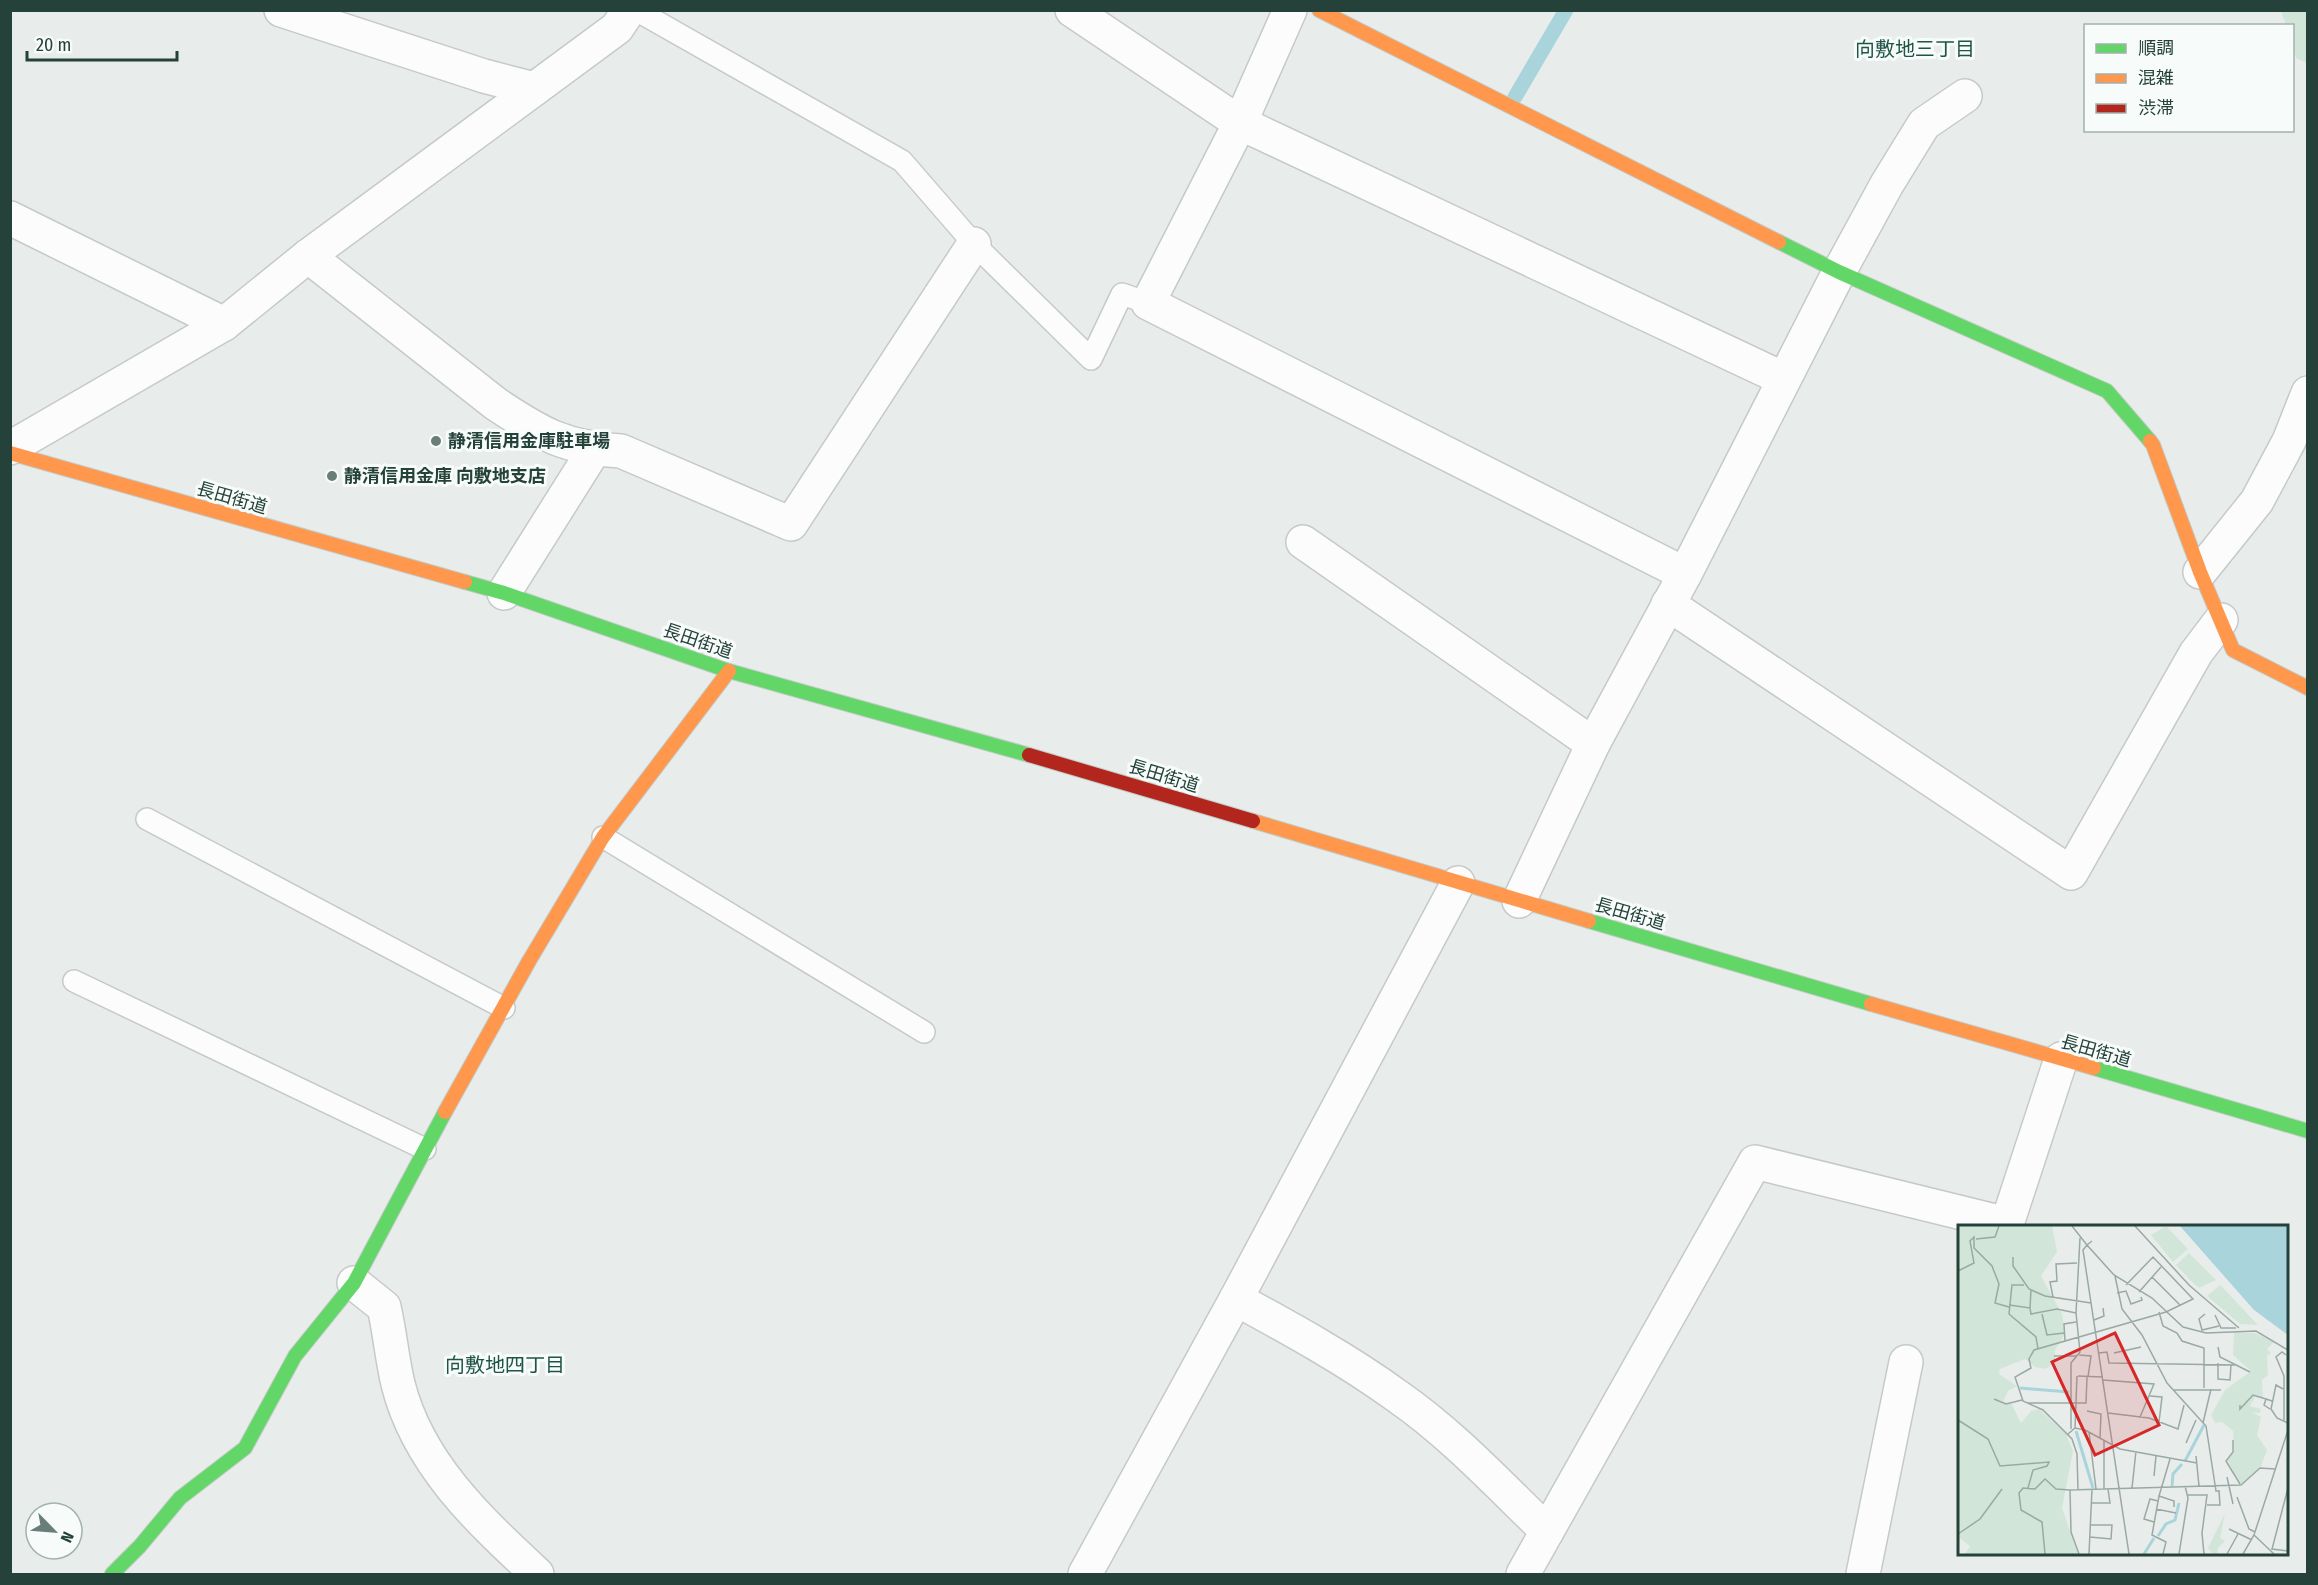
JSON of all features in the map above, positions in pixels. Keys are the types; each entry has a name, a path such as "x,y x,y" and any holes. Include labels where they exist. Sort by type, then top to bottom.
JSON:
{"main road":[{"path":"1319,10 1839,272 2107,391 2153,445 2200,572 2233,650 2307,688"},
{"name":"長田街道","path":"10,453 504,593 729,671 1042,758 1458,883 2307,1131"},
{"path":"112,1575 180,1498 245,1448 295,1356 354,1283 425,1149 603,837 729,671"}],"street":[{"path":"281,10 484,76 534,89"},
{"path":"10,448 224,324 308,256 617,28 629,10"},
{"path":"1072,10 1240,123 1784,380"},
{"path":"1290,10 1240,123 1148,303 1685,574"},
{"path":"1520,901 1593,744 1685,574 1839,272 1924,124 1965,96"},
{"path":"10,218 224,324"},
{"path":"308,256 496,404 527,424 561,442 594,450 621,451 791,524 974,244"},
{"path":"2200,572 2257,501 2289,441 2307,393"},
{"path":"504,593 594,450"},
{"path":"1303,542 1593,744"},
{"path":"1668,604 2071,873 2196,653 2221,620"},
{"path":"1085,1575 1236,1299 1458,883"},
{"path":"1522,1575 1755,1162 2007,1224 2061,1059"},
{"path":"354,1283 384,1307 398,1384 417,1435 448,1484 485,1526 537,1575"},
{"path":"1236,1299 1320,1345 1399,1397 1462,1450 1547,1531"},
{"path":"1863,1575 1906,1362"}],"lane":[{"path":"636,10 902,161 974,244 1091,359 1122,294 1148,303"},
{"path":"147,819 504,1008"},
{"path":"603,837 924,1032"},
{"path":"74,981 425,1149"}],"green space":[{"path":"2281,11 2307,11 2307,63 2296,58 2294,24 2286,24"}],"waterway":[{"path":"1515,97 1566,10"}],"traffic: fast":[{"path":"1779,242 1839,272 2107,391 2150,441"},
{"path":"465,582 504,593 729,671 1029,755"},
{"path":"1589,921 1871,1004"},
{"path":"2094,1068 2308,1131"},
{"path":"112,1574 140,1546 180,1498 245,1448 295,1356 354,1283 445,1112"}],"traffic: slow":[{"path":"1319,10 1779,242"},
{"path":"2150,441 2200,572 2233,650 2308,688"},
{"path":"10,453 465,582"},
{"path":"445,1112 529,961 603,837 729,671"},
{"path":"1253,821 1589,921"},
{"path":"1871,1004 2094,1068"}],"traffic: jam":[{"path":"1029,755 1253,821"}],"place":[{"name":"静清信用金庫駐車場","path":"436,441"},
{"name":"静清信用金庫 向敷地支店","path":"332,476"}],"district":[{"name":"向敷地三丁目","path":"1915,49"},
{"name":"向敷地四丁目","path":"505,1365"}]}
